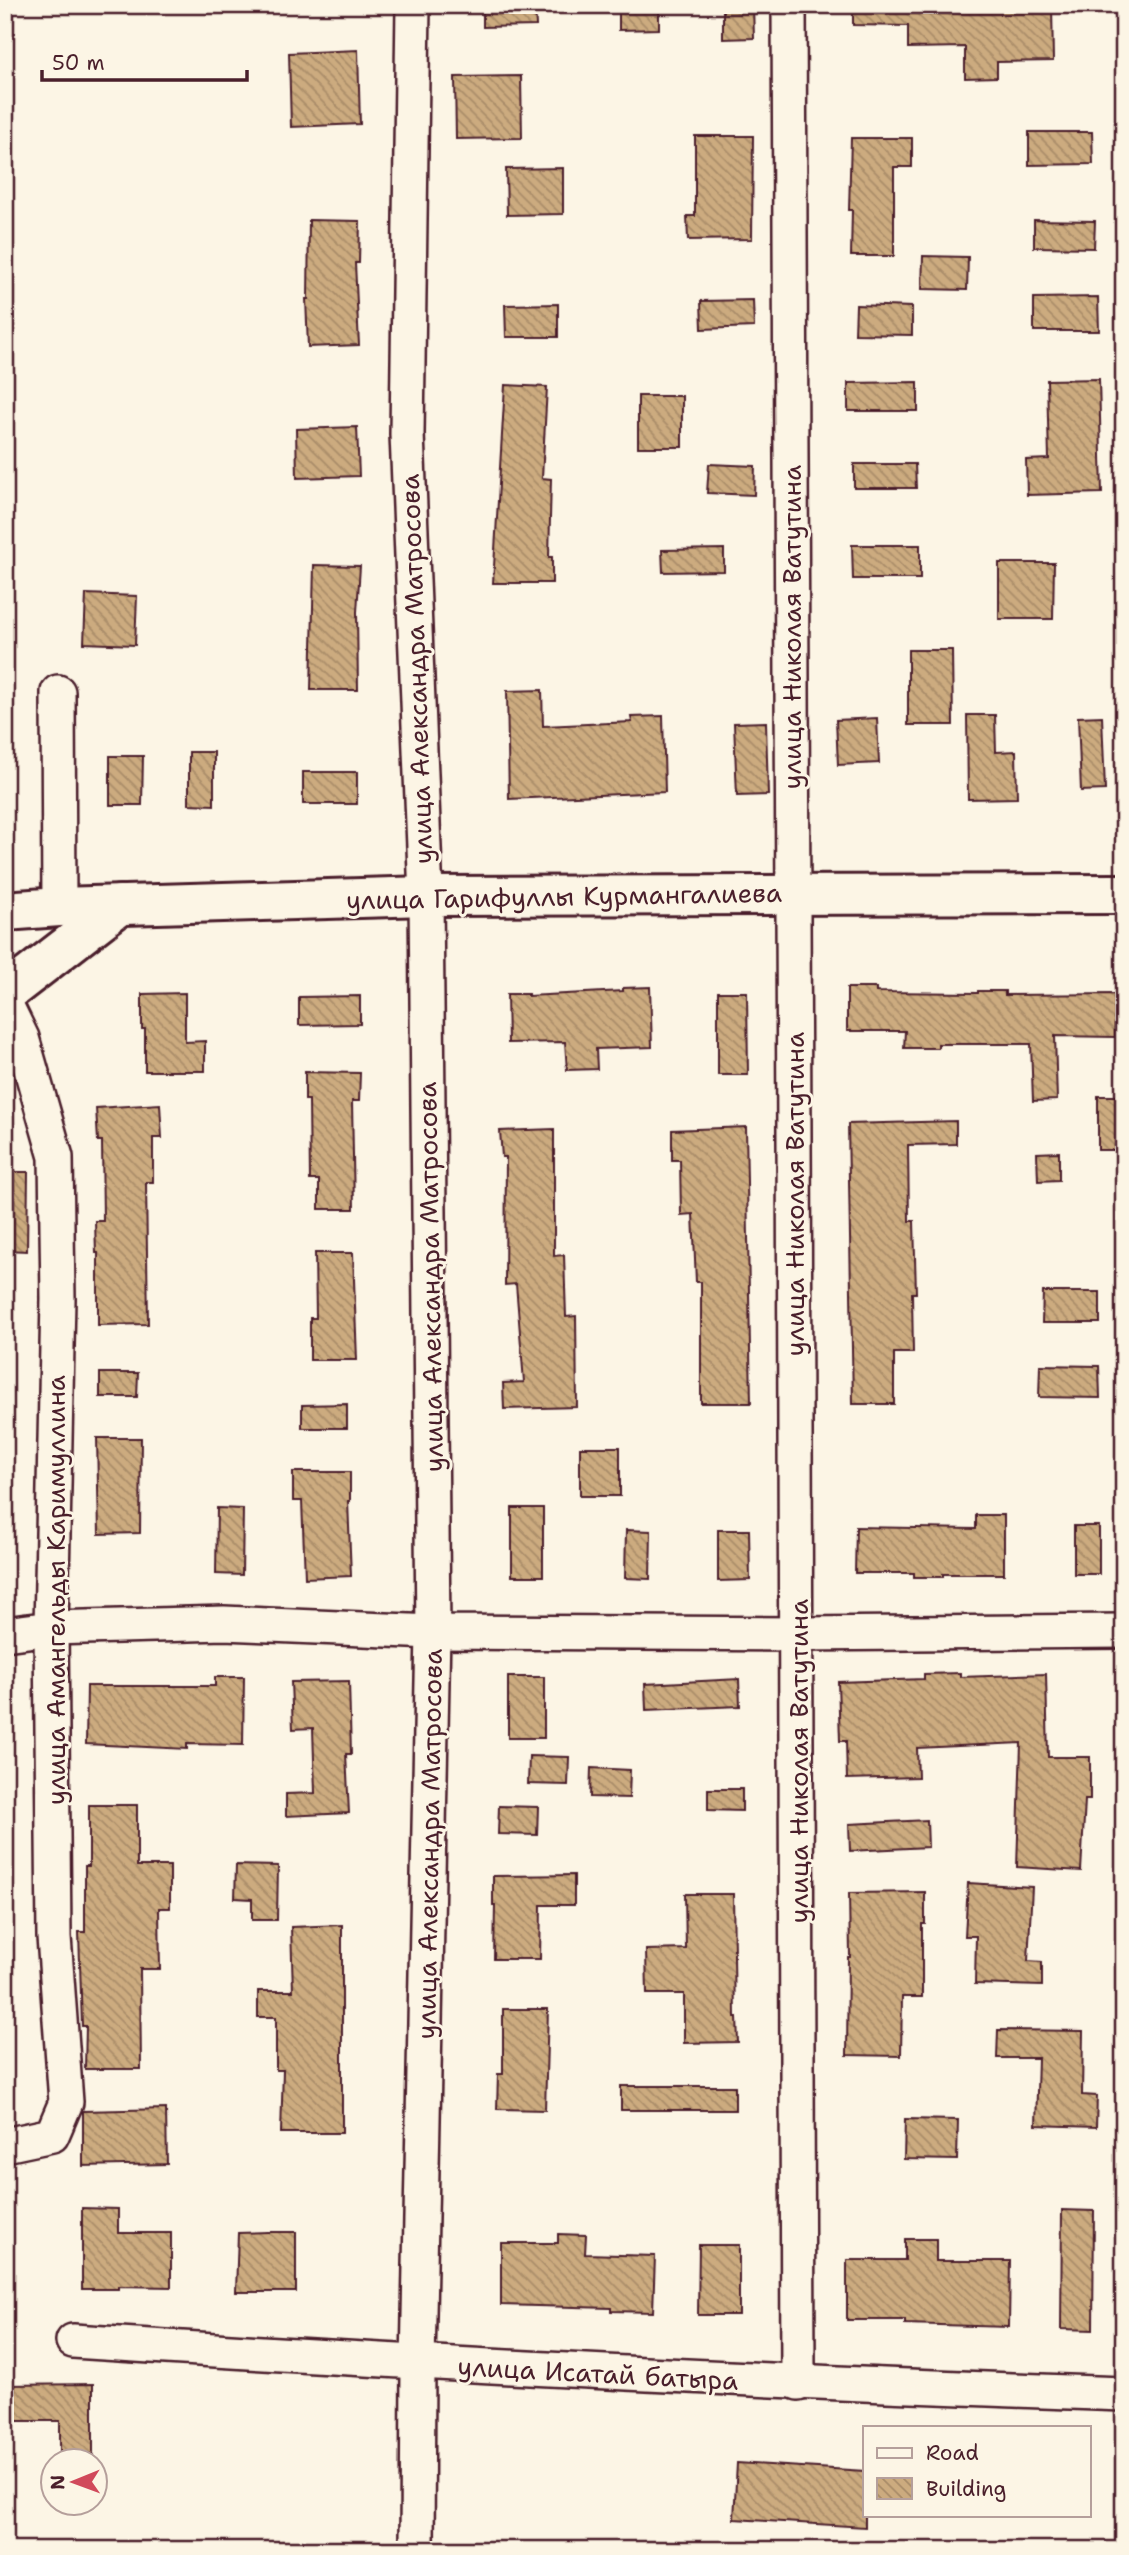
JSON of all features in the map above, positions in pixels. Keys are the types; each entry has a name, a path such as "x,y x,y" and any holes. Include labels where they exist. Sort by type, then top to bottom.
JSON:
{"street":[{"name":"улица Александра Матросова","path":"414,5 407,434 426,896 433,1632 418,2364 417,2550"},
{"name":"улица Николая Ватутина","path":"789,5 798,1634 799,2383"},
{"path":"58,692 59,907"},
{"name":"улица Гарифуллы Курмангалиева","path":"5,911 426,896 1124,894"},
{"path":"5,994 120,905"},
{"name":"улица Амангельды Каримуллина","path":"5,1003 25,1049 56,1157 58,1299 51,1628 54,1937 66,2102 52,2135 5,2145"},
{"path":"5,1634 51,1628 224,1623 433,1632 798,1634 1124,1630"},
{"name":"улица Исатай батыра","path":"73,2341 418,2364 799,2383 1124,2395"}],"building":[{"path":"483,5 535,5 536,26 483,27"},
{"path":"619,5 659,5 659,29 619,30"},
{"path":"723,5 753,5 754,38 723,39"},
{"path":"853,5 1052,5 1053,61 997,62 997,77 965,78 965,47 908,48 908,26 853,25"},
{"path":"358,50 360,124 291,127 289,53"},
{"path":"521,76 522,138 456,139 455,77"},
{"path":"1029,132 1092,132 1093,164 1029,165"},
{"path":"695,136 753,136 752,239 688,240 687,216 695,216"},
{"path":"851,138 912,138 912,167 894,167 894,256 851,256"},
{"path":"563,168 563,214 507,215 506,169"},
{"path":"309,220 360,221 359,263 355,263 359,345 308,347 306,299"},
{"path":"1034,220 1095,221 1094,248 1034,247"},
{"path":"923,256 968,257 967,290 922,289"},
{"path":"1098,297 1099,331 1034,331 1034,298"},
{"path":"753,300 754,327 702,329 701,301"},
{"path":"558,304 558,337 506,337 505,305"},
{"path":"856,305 912,307 912,335 855,334"},
{"path":"1099,379 1102,493 1027,495 1026,460 1049,459 1047,380"},
{"path":"918,382 918,411 848,411 848,383"},
{"path":"505,385 547,387 542,478 551,479 549,557 552,557 552,583 493,583"},
{"path":"638,396 682,396 682,447 638,447"},
{"path":"357,427 359,476 297,478 296,429"},
{"path":"709,464 755,466 754,495 707,493"},
{"path":"854,464 915,464 916,488 854,488"},
{"path":"852,545 920,545 920,579 853,579"},
{"path":"724,549 724,571 663,572 662,550"},
{"path":"999,563 1054,563 1053,619 999,619"},
{"path":"314,565 360,566 357,612 358,690 311,690"},
{"path":"86,594 137,596 135,645 84,643"},
{"path":"908,650 952,650 953,725 908,725"},
{"path":"542,690 543,726 632,722 631,717 663,716 665,792 509,799 507,691"},
{"path":"967,715 995,715 996,752 1016,751 1017,798 968,799"},
{"path":"1102,716 1105,790 1081,791 1078,717"},
{"path":"877,718 879,763 838,765 836,720"},
{"path":"766,722 768,795 737,796 734,723"},
{"path":"189,752 214,752 214,805 189,804"},
{"path":"110,756 143,756 142,805 110,805"},
{"path":"303,772 357,772 357,804 303,804"},
{"path":"650,987 652,1047 596,1049 597,1069 567,1070 565,1042 508,1043 507,994 528,996"},
{"path":"847,988 876,988 876,992 1005,991 1005,995 1115,994 1115,1037 1055,1036 1057,1100 1033,1101 1031,1044 938,1044 938,1048 904,1048 905,1031 847,1031"},
{"path":"718,992 747,992 748,1075 718,1075"},
{"path":"185,993 185,1042 205,1041 205,1071 145,1071 142,994"},
{"path":"360,996 360,1024 299,1025 299,997"},
{"path":"305,1072 360,1073 359,1101 352,1101 354,1209 319,1209 319,1180 310,1180 309,1100 305,1100"},
{"path":"1098,1096 1124,1096 1124,1150 1098,1150"},
{"path":"160,1104 162,1138 153,1138 153,1182 146,1182 148,1324 98,1325 95,1221 103,1221 102,1141 98,1141 96,1108"},
{"path":"956,1121 956,1144 908,1145 909,1221 914,1221 916,1293 912,1293 913,1353 894,1353 894,1404 853,1404 848,1124"},
{"path":"746,1127 751,1403 701,1403 701,1282 696,1282 693,1214 681,1215 680,1160 672,1160 672,1130"},
{"path":"554,1129 554,1256 564,1255 566,1317 576,1316 577,1407 504,1409 503,1383 524,1382 516,1284 505,1285 506,1157 502,1157 500,1131"},
{"path":"1059,1152 1059,1180 1038,1181 1037,1153"},
{"path":"5,1172 28,1172 27,1251 5,1250"},
{"path":"315,1253 353,1253 357,1360 310,1360 310,1318 316,1318"},
{"path":"1043,1292 1100,1292 1100,1323 1042,1323"},
{"path":"1040,1365 1099,1366 1100,1398 1039,1397"},
{"path":"100,1373 138,1373 137,1397 100,1397"},
{"path":"347,1404 347,1428 302,1428 302,1405"},
{"path":"97,1438 141,1438 140,1533 99,1534"},
{"path":"580,1447 620,1447 620,1496 580,1496"},
{"path":"293,1472 350,1472 348,1501 351,1576 305,1578 302,1501 293,1501"},
{"path":"217,1508 243,1509 242,1575 216,1574"},
{"path":"512,1508 543,1508 543,1576 512,1576"},
{"path":"976,1515 1004,1515 1004,1574 914,1577 914,1573 855,1573 856,1527 976,1529"},
{"path":"1074,1526 1099,1526 1099,1574 1074,1574"},
{"path":"626,1530 651,1531 650,1579 625,1578"},
{"path":"718,1530 749,1530 750,1580 718,1581"},
{"path":"960,1673 960,1677 1046,1674 1048,1757 1090,1757 1090,1800 1085,1800 1081,1871 1017,1867 1021,1743 917,1748 918,1777 847,1779 846,1741 840,1741 838,1682 924,1679 924,1674"},
{"path":"215,1677 244,1677 243,1745 187,1744 187,1749 86,1744 87,1686 215,1686"},
{"path":"508,1677 544,1677 544,1738 508,1738"},
{"path":"739,1679 740,1706 646,1710 645,1684"},
{"path":"349,1681 351,1754 346,1754 349,1813 286,1816 286,1794 315,1793 313,1728 293,1729 291,1682"},
{"path":"529,1756 569,1757 568,1785 528,1784"},
{"path":"591,1768 630,1770 629,1798 590,1797"},
{"path":"708,1789 742,1789 742,1811 708,1810"},
{"path":"89,1805 137,1805 137,1866 170,1866 170,1908 159,1908 160,1969 140,1969 141,2069 85,2069 86,2026 82,2026 79,1932 85,1932"},
{"path":"499,1806 538,1807 537,1835 498,1834"},
{"path":"927,1820 928,1847 850,1851 849,1824"},
{"path":"236,1865 278,1866 277,1920 252,1920 252,1899 235,1898"},
{"path":"574,1875 574,1905 541,1905 540,1959 494,1959 493,1876"},
{"path":"968,1883 1032,1887 1028,1961 1042,1962 1042,1986 975,1984 976,1936 965,1936"},
{"path":"925,1892 922,1997 902,1997 901,2056 847,2055 849,1893"},
{"path":"685,1894 733,1894 735,2017 738,2042 684,2043 684,1994 647,1994 646,1950 686,1949"},
{"path":"342,1925 342,2133 281,2133 283,2070 276,2070 276,2017 258,2017 258,1991 293,1991 291,1927"},
{"path":"503,2009 548,2009 545,2110 497,2109 498,2074 503,2074"},
{"path":"998,2030 1083,2031 1082,2095 1097,2096 1096,2127 1036,2125 1038,2058 997,2058"},
{"path":"621,2086 735,2086 735,2110 621,2110"},
{"path":"166,2109 167,2164 83,2166 83,2111"},
{"path":"905,2119 958,2120 957,2160 904,2159"},
{"path":"82,2208 118,2209 118,2233 171,2233 171,2287 118,2286 118,2289 82,2289"},
{"path":"1062,2210 1094,2211 1093,2330 1061,2329"},
{"path":"296,2232 296,2292 236,2292 238,2233"},
{"path":"558,2234 586,2235 585,2254 655,2256 653,2312 501,2305 501,2243 558,2243"},
{"path":"905,2239 936,2239 936,2261 1010,2261 1009,2327 905,2324 905,2320 847,2320 847,2260 905,2260"},
{"path":"699,2245 739,2245 739,2315 698,2315"},
{"path":"93,2384 93,2446 60,2446 60,2421 5,2421 5,2385"},
{"path":"737,2463 863,2471 865,2527 734,2519"}]}
